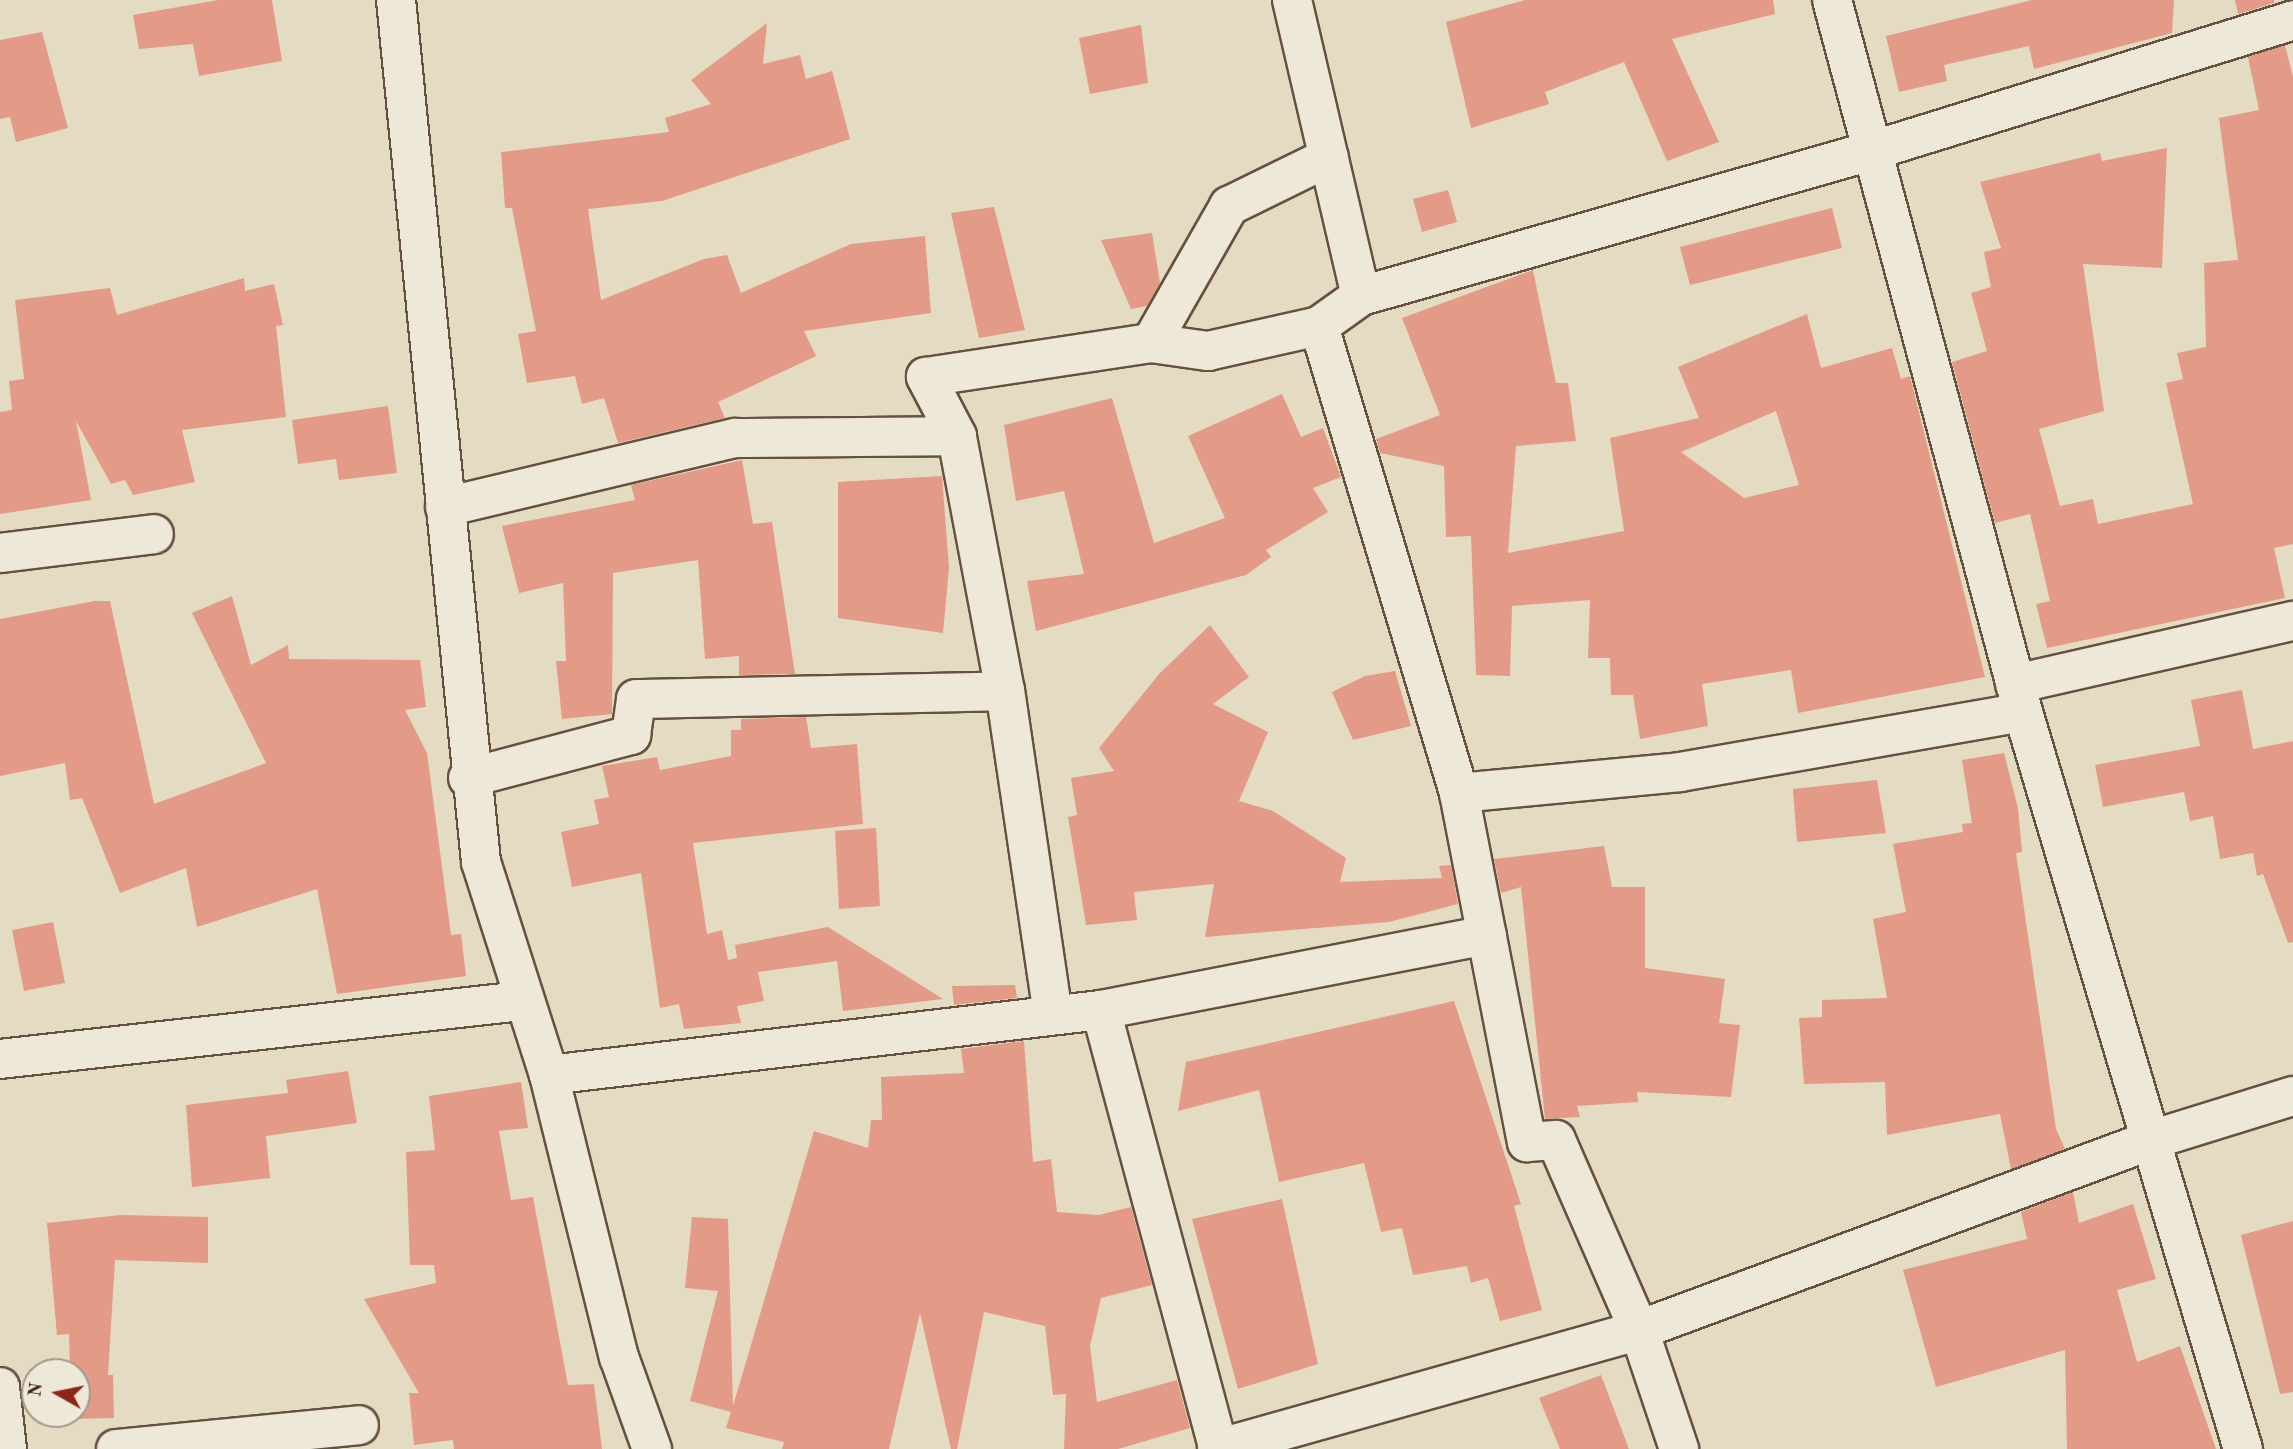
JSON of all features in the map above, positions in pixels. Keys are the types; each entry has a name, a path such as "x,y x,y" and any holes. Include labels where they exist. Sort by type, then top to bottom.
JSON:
{"street":[{"path":"396,0 468,778 481,862 522,1001 549,1075 619,1357 652,1449"},
{"path":"1292,0 1361,296"},
{"path":"1832,0 2019,698 2154,1139 2243,1449"},
{"path":"1053,1015 1005,691 957,436 926,377 1151,342 1208,351 1319,326 1361,296 1871,150 2293,20"},
{"path":"1151,342 1229,206 1329,158"},
{"path":"1319,326 1459,793 1527,1142 1556,1140 1640,1330 1679,1449"},
{"path":"445,507 735,439 957,436"},
{"path":"0,553 154,534"},
{"path":"1459,793 1680,772 2019,698 2293,621"},
{"path":"468,778 631,735 636,699 1005,691"},
{"path":"549,1075 1101,1010 1487,935"},
{"path":"0,1059 522,1001"},
{"path":"1101,1010 1218,1449 1640,1330 2154,1139 2293,1096"},
{"path":"0,1387 7,1449"},
{"path":"116,1449 359,1425"}],"building":[{"path":"218,0 272,0 282,61 199,76 193,44 139,49 133,15"},
{"path":"1525,0 1773,0 1775,14 1672,39 1719,142 1667,161 1624,62 1545,92 1549,104 1471,128 1446,22"},
{"path":"2032,0 2174,0 2172,33 2034,69 2029,46 1944,65 1947,81 1899,92 1886,36"},
{"path":"2235,0 2274,0 2274,3 2238,14"},
{"path":"767,23 763,64 800,55 806,79 832,71 850,139 662,201 588,209 601,300 704,259 727,255 741,293 851,244 925,236 931,313 804,331 816,356 718,402 725,418 618,443 604,398 582,404 575,376 527,383 518,334 536,331 512,208 505,208 501,152 669,132 665,118 711,104 691,80"},
{"path":"1141,25 1148,83 1090,94 1079,38"},
{"path":"42,32 68,128 16,142 10,117 0,119 0,40"},
{"path":"2285,45 2293,77 2293,544 2274,548 2285,598 2047,648 2036,604 2050,601 2030,514 1995,523 1952,362 1987,351 1971,293 1991,287 1984,252 2001,248 1980,182 2100,153 2102,161 2167,148 2162,268 2083,264 2104,411 2039,429 2060,506 2093,499 2098,524 2193,504 2166,383 2183,379 2177,353 2206,347 2204,263 2238,260 2219,118 2259,110 2248,57"},
{"path":"1448,190 1457,222 1422,232 1413,199"},
{"path":"994,207 1025,330 979,338 951,213"},
{"path":"1832,208 1842,248 1690,285 1680,247"},
{"path":"1152,233 1160,283 1147,306 1131,309 1101,240"},
{"path":"1533,270 1556,383 1568,383 1576,441 1516,446 1508,553 1624,531 1610,438 1699,418 1678,367 1807,314 1821,368 1892,348 1901,379 1910,376 1985,677 1798,713 1791,670 1702,684 1708,726 1640,739 1633,695 1611,695 1610,658 1588,658 1590,600 1512,606 1510,676 1476,675 1471,536 1446,537 1444,466 1380,453 1376,439 1440,415 1402,318","holes":["1776,411 1799,485 1744,498 1681,452"]},
{"path":"244,278 245,291 274,284 283,325 276,326 286,417 182,430 195,482 133,495 125,480 111,484 76,421 91,500 0,514 0,412 12,410 9,381 24,379 15,300 110,288 117,315"},
{"path":"1282,394 1301,437 1323,428 1341,477 1313,488 1328,512 1266,550 1271,557 1246,575 1036,631 1027,581 1084,574 1064,491 1016,501 1004,425 1112,398 1154,543 1225,518 1188,436"},
{"path":"388,406 397,473 339,480 336,459 298,464 292,420"},
{"path":"742,460 753,524 772,522 795,674 739,675 739,656 705,659 698,560 613,573 612,714 562,719 556,661 566,661 563,583 519,593 502,526 635,500 631,485"},
{"path":"942,476 949,568 943,633 838,618 838,482"},
{"path":"232,596 251,665 288,645 289,659 420,660 426,707 405,710 427,753 451,935 461,934 466,976 337,994 317,889 197,927 186,868 120,893 82,798 70,800 65,763 0,776 0,619 95,601 110,601 154,804 266,763 192,613"},
{"path":"1210,625 1249,677 1213,704 1268,732 1239,801 1273,811 1346,858 1340,882 1442,878 1439,866 1451,865 1458,904 1389,922 1205,937 1214,884 1134,892 1137,920 1086,925 1068,817 1077,815 1071,778 1114,771 1099,748 1160,673"},
{"path":"1395,671 1411,726 1353,740 1332,692 1365,676"},
{"path":"2242,690 2253,749 2293,741 2293,942 2288,943 2263,874 2257,876 2253,853 2220,859 2213,816 2190,821 2184,792 2103,807 2095,765 2200,746 2191,700"},
{"path":"806,717 811,748 857,744 863,824 693,843 707,934 722,930 728,960 737,958 735,945 828,927 943,999 843,1011 837,961 758,972 764,1001 737,1006 741,1023 684,1029 679,1004 660,1008 641,873 572,887 561,832 599,824 594,800 609,797 602,766 657,757 660,770 731,756 731,730 741,730 741,719"},
{"path":"2004,753 2018,808 2022,852 2016,853 2056,1129 2065,1149 2011,1169 2000,1114 1887,1135 1885,1082 1804,1084 1799,1018 1822,1017 1822,1000 1887,998 1873,919 1906,912 1893,844 1963,832 1962,824 1972,823 1962,760"},
{"path":"1877,780 1886,833 1797,842 1793,789"},
{"path":"876,828 880,906 839,909 835,831"},
{"path":"1604,846 1612,887 1645,887 1645,968 1725,979 1719,1023 1740,1025 1731,1097 1637,1092 1638,1102 1577,1106 1580,1117 1545,1119 1521,887 1501,893 1494,859"},
{"path":"53,922 65,983 24,991 12,930"},
{"path":"1015,985 1017,998 954,1005 952,986"},
{"path":"1454,1001 1521,1204 1514,1206 1542,1310 1500,1321 1488,1278 1471,1283 1467,1266 1413,1275 1402,1228 1381,1232 1364,1163 1279,1182 1259,1090 1178,1111 1186,1062"},
{"path":"1024,1041 1033,1162 1051,1159 1057,1212 1099,1215 1131,1207 1152,1285 1101,1298 1090,1346 1097,1402 1177,1380 1190,1428 1118,1449 1064,1449 1066,1394 1053,1395 1045,1326 984,1312 957,1449 951,1449 920,1313 889,1449 782,1449 784,1442 726,1428 731,1412 690,1401 718,1291 685,1288 692,1217 728,1219 733,1406 814,1131 868,1148 871,1120 882,1120 881,1077 964,1073 961,1049"},
{"path":"348,1071 357,1123 266,1136 270,1178 192,1187 186,1105 288,1093 286,1080"},
{"path":"521,1082 528,1128 499,1131 511,1200 533,1197 568,1385 594,1384 602,1449 454,1449 453,1440 414,1445 409,1393 419,1393 364,1299 436,1283 434,1265 410,1265 406,1152 435,1150 429,1096"},
{"path":"2073,1192 2079,1223 2133,1204 2156,1279 2117,1290 2137,1362 2180,1346 2216,1449 2067,1449 2065,1350 1936,1387 1903,1270 2027,1239 2021,1212"},
{"path":"1282,1199 1318,1364 1238,1389 1192,1219"},
{"path":"121,1215 208,1217 208,1263 115,1260 108,1375 113,1375 114,1418 91,1419 91,1358 70,1358 69,1334 57,1335 47,1223"},
{"path":"2293,1221 2293,1392 2280,1394 2241,1235"},
{"path":"1601,1375 1629,1449 1560,1449 1539,1398"}]}
